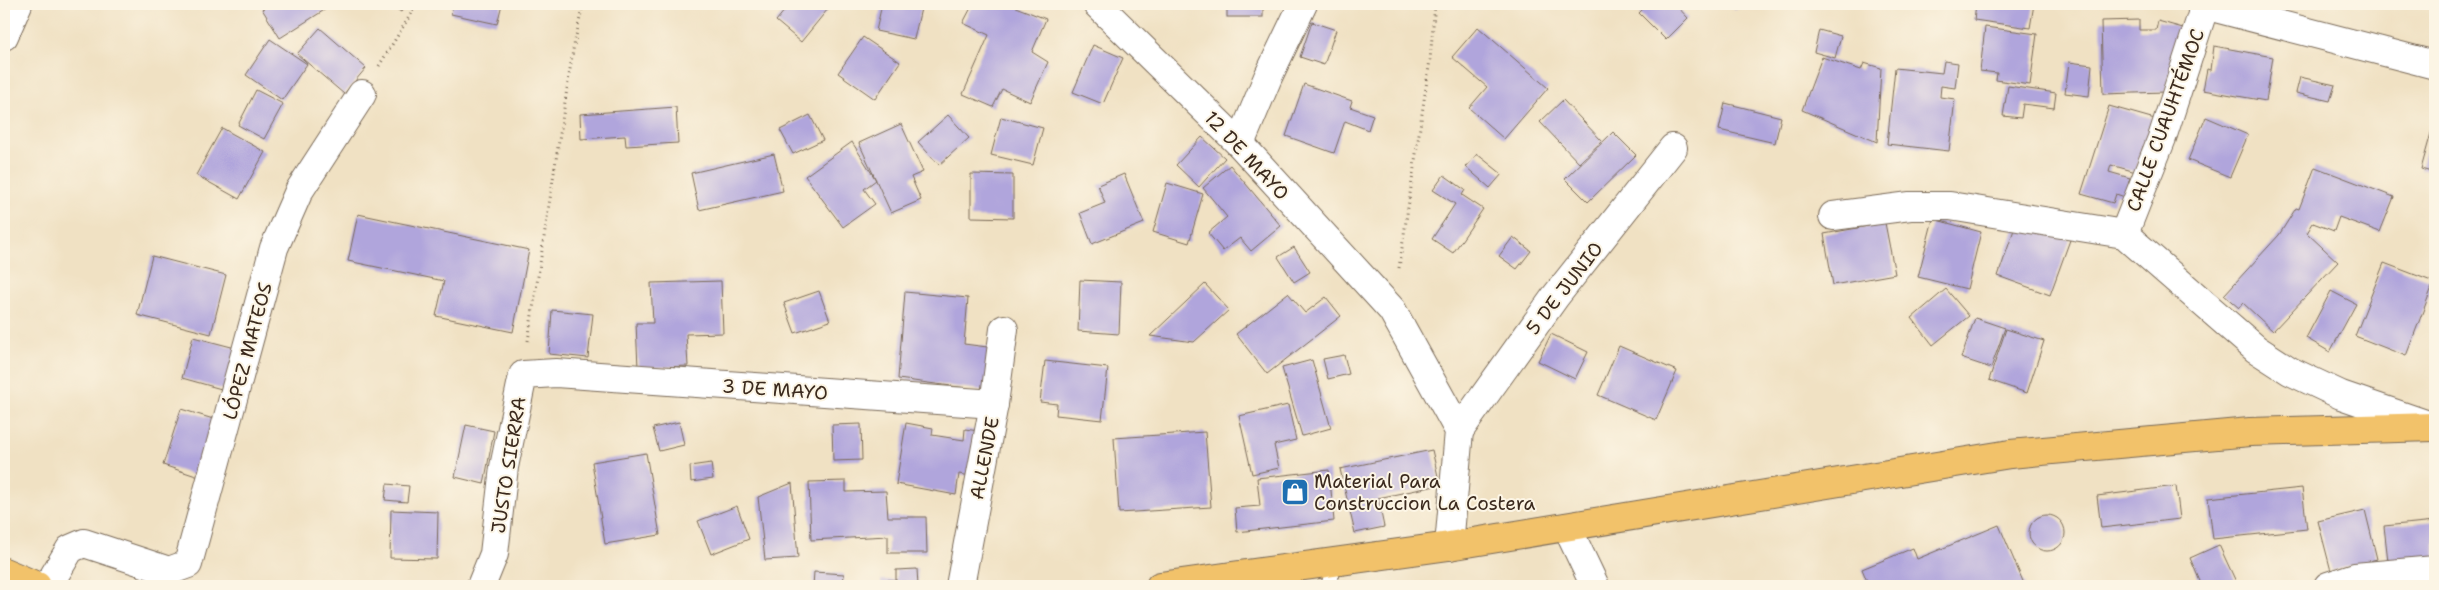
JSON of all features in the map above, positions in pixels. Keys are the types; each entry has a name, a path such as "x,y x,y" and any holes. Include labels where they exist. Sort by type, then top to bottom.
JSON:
{"highway":[{"path":"1160,586 1331,574 1449,546 2010,454 2250,432 2435,427"},
{"path":"4,572 37,586"}],"street":[{"path":"4,36 18,4"},
{"name":"12 DE MAYO","path":"1096,4 1240,144 1392,310 1459,431"},
{"path":"1240,144 1268,77 1302,4"},
{"path":"2203,4 2435,65"},
{"name":"CALLE CUAUHTÉMOC","path":"2124,234 2162,138 2203,4"},
{"name":"LÓPEZ MATEOS","path":"48,586 70,549 84,543 169,571 188,564 274,248 300,191 362,94"},
{"name":"5 DE JUNIO","path":"1459,431 1555,297 1673,148"},
{"path":"1833,216 1910,206 1950,206 2124,234 2256,349 2290,371 2341,395 2435,427"},
{"name":"ALLENDE","path":"960,586 994,404 1004,329"},
{"name":"JUSTO SIERRA","path":"481,586 494,554 504,467 522,375 556,373"},
{"name":"3 DE MAYO","path":"556,373 994,404"},
{"path":"1449,546 1459,431"},
{"path":"1567,527 1595,586"},
{"path":"2328,586 2355,577 2435,570"}],"path":[{"path":"362,94 417,4"},
{"path":"522,375 573,50 583,4"},
{"path":"1392,310 1430,60 1435,4"}],"building":[{"path":"271,4 334,4 280,38 262,9"},
{"path":"389,4 406,4 401,12"},
{"path":"453,4 502,4 497,24 451,14"},
{"path":"790,4 832,4 801,42 776,21"},
{"path":"882,4 922,4 914,39 876,31"},
{"path":"973,4 989,8 991,4 1014,4 1013,6 1046,19 1032,52 1048,62 1030,102 1002,89 993,107 963,94 989,35 963,23"},
{"path":"1227,4 1263,4 1263,17 1227,17"},
{"path":"1648,4 1675,4 1688,18 1666,40 1639,13"},
{"path":"1734,4 1759,4 1759,5 1734,9"},
{"path":"1976,4 2034,4 2030,28 1974,20"},
{"path":"2139,20 2139,30 2156,30 2158,21 2183,28 2165,92 2103,94 2101,21"},
{"path":"1312,22 1336,30 1324,65 1300,57"},
{"path":"1478,27 1548,88 1504,139 1469,108 1487,87 1452,57"},
{"path":"1985,27 2037,34 2030,85 1996,80 1997,73 1980,71"},
{"path":"320,28 366,68 344,94 297,54"},
{"path":"1819,30 1841,36 1835,58 1814,52"},
{"path":"863,37 900,62 875,99 838,73"},
{"path":"270,39 307,64 282,100 246,75"},
{"path":"1093,45 1123,58 1103,104 1073,92"},
{"path":"2214,46 2273,57 2266,101 2203,90 2207,69 2211,70"},
{"path":"1822,57 1861,70 1864,63 1881,68 1877,142 1802,110"},
{"path":"1944,61 1958,63 1955,88 1941,86 1940,97 1955,99 1949,151 1887,144 1895,68 1942,73"},
{"path":"2069,62 2092,65 2089,96 2065,93"},
{"path":"2300,77 2335,85 2330,101 2296,93"},
{"path":"1304,84 1352,101 1350,107 1373,115 1368,130 1345,121 1334,153 1286,136"},
{"path":"2008,86 2056,93 2054,108 2023,104 2021,118 2003,116"},
{"path":"256,90 283,104 264,139 238,125"},
{"path":"1563,100 1602,141 1579,163 1540,122"},
{"path":"1725,103 1781,117 1775,143 1719,130"},
{"path":"2109,106 2162,121 2154,149 2143,146 2136,172 2111,165 2109,172 2130,178 2125,197 2116,194 2113,203 2081,194"},
{"path":"676,107 678,143 626,146 625,136 581,139 580,114"},
{"path":"810,115 823,140 793,154 780,130"},
{"path":"948,115 969,138 939,165 918,142"},
{"path":"1001,117 1043,128 1033,165 991,155"},
{"path":"2206,117 2248,135 2230,177 2188,160"},
{"path":"2435,119 2435,173 2421,169"},
{"path":"901,124 923,172 911,177 921,200 891,213 859,143"},
{"path":"222,128 265,152 239,199 196,175"},
{"path":"1613,132 1636,155 1588,202 1565,179"},
{"path":"1202,137 1225,158 1199,187 1176,165"},
{"path":"852,142 876,180 864,189 875,204 843,227 805,176"},
{"path":"774,154 783,191 699,210 691,173"},
{"path":"1477,154 1502,174 1490,188 1466,167"},
{"path":"1230,165 1281,226 1251,251 1240,238 1223,251 1208,233 1227,217 1203,188"},
{"path":"2315,167 2394,197 2380,232 2339,217 2334,231 2313,223 2307,233 2338,262 2273,331 2243,303 2239,308 2224,295 2279,235 2296,208 2299,209"},
{"path":"971,174 1013,175 1013,218 971,217"},
{"path":"1124,174 1144,223 1092,244 1080,213 1105,203 1098,185"},
{"path":"1444,175 1465,190 1462,195 1483,209 1453,253 1432,239 1455,204 1433,190"},
{"path":"1167,183 1203,194 1189,243 1153,232"},
{"path":"358,214 529,250 513,332 436,316 444,281 348,261"},
{"path":"1933,219 1981,232 1967,289 1918,277"},
{"path":"2017,221 2070,240 2050,295 1998,276"},
{"path":"1885,223 1895,274 1833,285 1824,234"},
{"path":"1513,237 1531,251 1517,269 1499,256"},
{"path":"1294,247 1310,272 1294,282 1278,257"},
{"path":"152,256 226,275 211,334 137,315"},
{"path":"2384,263 2434,282 2406,356 2355,336"},
{"path":"1080,280 1121,282 1119,334 1078,331"},
{"path":"721,281 723,333 686,334 688,366 638,368 636,323 653,323 651,283"},
{"path":"1205,284 1229,310 1194,342 1150,336"},
{"path":"1946,289 1969,316 1933,345 1912,318"},
{"path":"819,291 830,321 795,333 784,303"},
{"path":"2331,291 2356,304 2330,352 2306,338"},
{"path":"905,292 968,298 964,344 995,348 989,391 898,379"},
{"path":"1288,293 1305,313 1326,297 1341,316 1267,374 1236,334"},
{"path":"552,310 593,314 588,358 549,354"},
{"path":"1975,318 2005,328 1991,368 1961,358"},
{"path":"2006,329 2044,341 2027,393 1989,380"},
{"path":"1551,334 1588,352 1575,379 1538,361"},
{"path":"193,337 243,350 232,392 182,378"},
{"path":"1619,346 1677,371 1656,420 1598,395"},
{"path":"1344,355 1349,374 1328,379 1323,359"},
{"path":"1312,360 1331,428 1302,436 1282,368"},
{"path":"1045,361 1108,368 1102,420 1056,415 1057,404 1040,402"},
{"path":"1288,405 1296,440 1274,445 1279,468 1252,474 1239,416"},
{"path":"181,409 226,423 208,480 163,465"},
{"path":"679,422 684,445 659,451 653,428"},
{"path":"906,423 933,428 932,435 964,440 965,429 985,432 977,477 959,474 956,495 896,484"},
{"path":"861,424 862,460 833,461 832,425"},
{"path":"466,425 494,431 484,484 455,477"},
{"path":"1205,432 1211,507 1119,513 1114,438"},
{"path":"1432,450 1440,485 1378,498 1384,527 1355,533 1340,469"},
{"path":"646,453 660,535 605,544 592,462"},
{"path":"711,463 713,479 691,482 690,466"},
{"name":"Material Para Construccion La Costera","path":"1329,470 1334,521 1237,532 1235,508 1260,506 1257,478"},
{"path":"846,481 846,492 886,491 888,517 926,517 927,553 888,553 888,536 811,540 809,482"},
{"path":"792,483 798,558 765,560 758,497"},
{"path":"387,484 409,486 407,502 385,500"},
{"path":"2176,486 2180,519 2101,528 2097,496"},
{"path":"2302,488 2307,529 2213,539 2208,498"},
{"path":"737,506 749,539 711,554 698,521"},
{"path":"391,510 438,512 437,559 390,558"},
{"path":"2365,510 2377,559 2331,571 2318,521"},
{"path":"2047,515 2060,520 2065,533 2060,546 2047,551 2034,546 2029,533 2034,520"},
{"path":"2435,521 2435,565 2389,570 2384,526"},
{"path":"1999,525 2025,586 1869,586 1862,569 1913,548 1917,559"},
{"path":"2219,545 2238,586 2202,586 2190,558"},
{"path":"917,569 918,586 881,586 881,580 896,580 896,570"},
{"path":"814,572 844,574 843,586 813,586"},
{"path":"1494,582 1494,586 1458,586 1458,585"}],"place":[{"name":"Material Para Construccion La Costera","path":"1295,492"}]}
